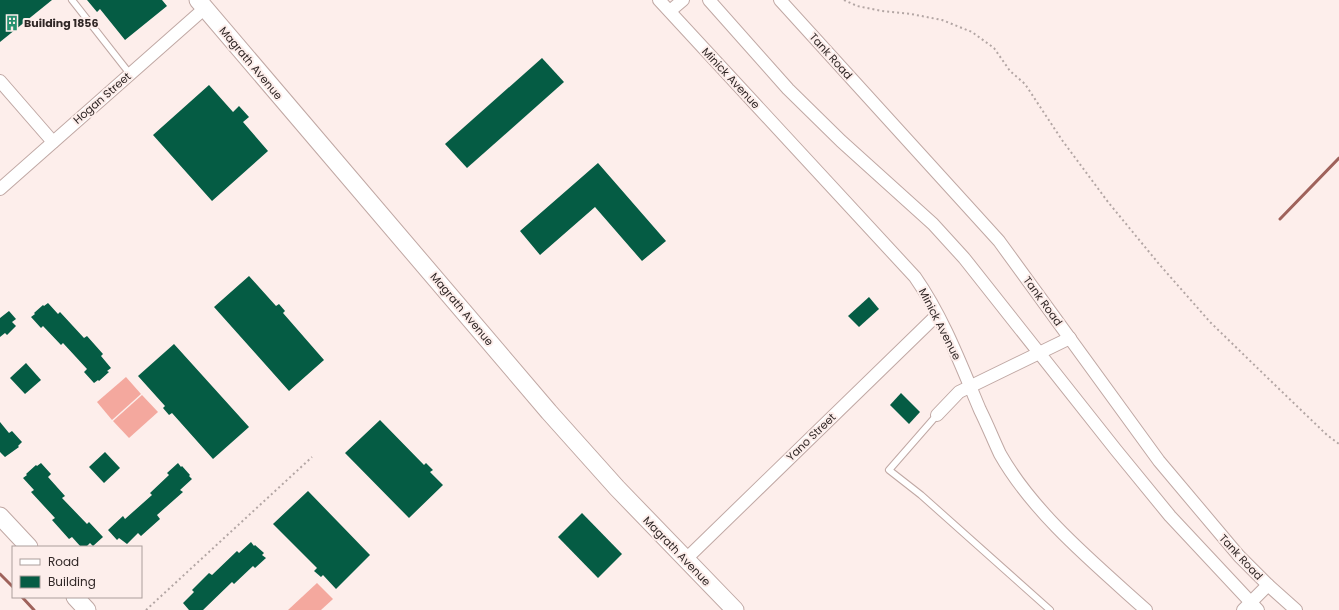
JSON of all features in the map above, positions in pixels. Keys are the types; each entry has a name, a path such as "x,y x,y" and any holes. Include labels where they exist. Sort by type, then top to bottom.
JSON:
{"main road":[{"name":"Magrath Avenue","path":"202,4 549,412 617,488 735,610"},
{"path":"0,516 28,546"},
{"path":"76,598 87,610"}],"street":[{"name":"Minick Avenue","path":"659,0 906,267 921,286 953,346 1000,453 1029,495 1057,527 1146,610"},
{"path":"670,11 683,0"},
{"path":"709,0 788,88 841,140 933,224 964,258 1170,516 1250,607 1268,585"},
{"name":"Tank Road","path":"780,0 999,241 1159,461 1239,556 1296,610"},
{"name":"Hogan Street","path":"0,189 130,74 202,4"},
{"path":"0,82 53,142"},
{"name":"Yano Street","path":"685,560 937,315"},
{"path":"937,415 959,392 1070,338"}],"lane":[{"path":"72,0 130,74"},
{"path":"937,415 889,470 921,495 1050,610"}],"path":[{"path":"844,0 857,6 942,20 972,32 994,48 1010,70 1026,84 1062,140 1108,202 1159,264 1216,327 1327,435 1339,444"},
{"path":"146,610 312,457"}],"shaded area":[{"path":"126,377 141,394 112,420 97,402"},
{"path":"142,395 158,412 129,438 113,421"},
{"path":"317,583 333,599 321,610 288,610"}],"building":[{"name":"Building 1856","path":"0,0 52,0 0,42"},
{"path":"87,0 162,0 167,6 125,40 100,9 97,12"},
{"path":"542,58 564,82 467,168 445,144"},
{"path":"209,85 233,112 239,106 249,117 243,122 268,151 212,201 153,135"},
{"path":"598,163 666,241 642,261 595,207 540,255 520,231"},
{"path":"249,276 276,306 279,304 285,311 283,313 324,360 289,391 214,307"},
{"path":"869,297 879,309 859,327 848,316"},
{"path":"48,303 58,314 60,312 84,338 87,336 103,354 101,356 111,368 107,371 109,372 99,381 98,380 94,383 84,372 87,369 63,343 61,345 43,326 41,328 31,317 43,305 44,306"},
{"path":"9,311 16,319 12,322 16,326 7,335 5,333 0,337 0,318"},
{"path":"174,344 249,427 213,459 172,413 169,415 163,408 165,406 138,376"},
{"path":"26,363 41,380 25,394 10,378"},
{"path":"901,393 920,412 909,424 890,405"},
{"path":"380,420 424,465 426,463 433,470 430,472 443,485 409,518 345,453"},
{"path":"0,422 9,433 12,431 22,442 18,446 19,447 5,457 0,452"},
{"path":"105,452 120,468 104,483 89,467"},
{"path":"41,463 51,474 48,477 65,496 62,498 87,524 89,522 103,537 93,546 90,543 87,546 80,546 72,537 69,539 52,520 55,518 31,492 34,490 23,478 36,465 37,466"},
{"path":"178,463 192,479 180,490 183,492 157,515 160,519 141,536 138,533 127,544 119,538 117,540 108,530 123,516 125,519 152,495 150,493 169,475 167,473"},
{"path":"308,491 370,555 336,589 323,575 321,577 314,571 317,568 273,524"},
{"path":"582,513 622,554 598,578 558,537"},
{"path":"251,542 264,553 262,555 266,558 255,568 253,566 234,584 232,582 203,610 189,610 183,603 194,592 192,590 209,573 212,575 237,551 239,553"}],"waterway":[{"path":"1280,219 1339,158"},
{"path":"0,574 12,586"},
{"path":"23,598 34,610"}],"place":[{"name":"Building 1856","path":"12,23"}]}
